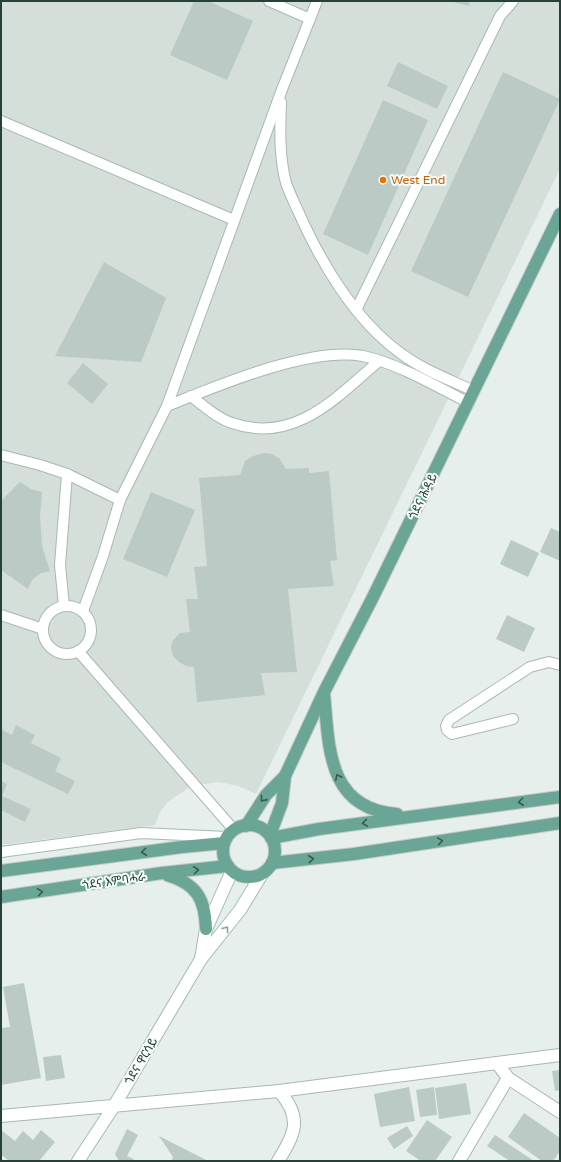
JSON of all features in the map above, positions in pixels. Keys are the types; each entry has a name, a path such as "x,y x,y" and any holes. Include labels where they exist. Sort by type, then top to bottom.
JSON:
{"main road":[{"name":"ጎደና ሕዳይ","path":"284,776 560,214"},
{"path":"324,692 329,746 333,767 339,781 353,797 366,808 385,813 418,816"},
{"path":"246,826 255,826 270,836 275,850 272,863 262,874 252,877 241,876 230,869 223,851 228,837 246,826 266,795 284,776"},
{"path":"270,836 282,804 284,776"},
{"path":"270,836 560,797"},
{"path":"272,863 354,854 560,823"},
{"name":"ጎደና እምባሓራ","path":"1,871 182,847 228,837"},
{"name":"ጎደና እምባሓራ","path":"1,897 162,873 230,869"},
{"path":"162,873 185,881 198,893 204,908 206,929"}],"street":[{"path":"201,959 206,929 230,869"},
{"path":"201,959 240,910 262,874"},
{"name":"ጎደና ዋርሳይ","path":"78,1161 114,1106 201,959"},
{"path":"1,1116 279,1091 560,1055"},
{"path":"497,1063 508,1078 560,1112"},
{"path":"459,1161 508,1078"},
{"path":"278,1161 292,1139 294,1130 290,1105 279,1091"}],"lane":[{"path":"269,1 310,19"},
{"path":"83,611 103,556 120,500 167,406 281,92 317,1"},
{"path":"356,310 500,16 513,1"},
{"path":"281,92 280,146 286,184 309,235 327,268 356,310 398,352 428,370 474,391"},
{"path":"1,121 234,220"},
{"path":"167,406 248,375 294,362 322,357 351,355 379,361 422,378 468,403"},
{"path":"191,396 218,416 232,423 250,427 271,429 285,426 310,417 326,406 379,361"},
{"path":"1,455 67,474 120,500"},
{"path":"64,606 60,565 67,474"},
{"path":"64,606 77,608 83,611 88,617 91,632 84,646 78,651 64,654 51,648 47,642 43,629 46,618 54,610 64,606"},
{"path":"1,616 43,629"},
{"path":"78,651 228,837"},
{"path":"512,719 452,734 447,730 446,726 449,720 530,667 549,662 560,665"},
{"path":"1,852 141,833 228,837"}],"shaded area":[{"path":"1,1 560,1 560,169 256,794 238,786 219,782 191,786 168,802 160,812 155,825 1,845"}],"building":[{"path":"194,1 208,1 253,21 227,80 170,55"},
{"path":"449,1 470,1 469,6"},
{"path":"398,62 448,86 437,109 387,86"},
{"path":"503,72 560,99 468,297 411,271"},
{"path":"383,100 428,120 368,255 323,234"},
{"path":"104,262 166,298 141,362 55,356"},
{"path":"83,363 108,384 92,404 67,383"},
{"path":"264,453 272,454 279,458 286,469 309,468 309,473 329,471 337,560 330,561 334,586 288,589 297,672 261,673 265,695 197,702 194,667 186,666 179,662 173,656 171,647 173,640 180,633 190,632 186,599 198,599 194,567 207,566 199,478 240,475 245,461 253,456"},
{"path":"20,482 31,489 42,492 40,516 42,546 50,571 41,573 32,580 28,589 1,570 1,501"},
{"path":"151,492 195,510 167,577 123,559"},
{"path":"551,528 560,532 560,561 540,552"},
{"path":"511,540 539,553 528,577 500,564"},
{"path":"507,615 535,628 524,652 496,639"},
{"path":"16,725 35,735 31,743 61,758 55,771 75,781 68,794 1,762 1,729 12,735"},
{"path":"1,781 7,784 2,796 31,809 25,822 1,810"},
{"path":"24,983 41,1078 1,1085 1,1028 10,1027 3,987"},
{"path":"61,1055 65,1078 46,1081 43,1057"},
{"path":"560,1070 560,1090 555,1091 552,1071"},
{"path":"466,1083 471,1114 439,1119 435,1088"},
{"path":"409,1087 415,1121 380,1127 374,1094"},
{"path":"434,1087 437,1115 420,1117 416,1090"},
{"path":"524,1113 560,1138 560,1151 553,1161 542,1161 508,1137"},
{"path":"427,1120 452,1137 435,1161 421,1161 406,1151"},
{"path":"407,1126 413,1136 394,1149 387,1138"},
{"path":"127,1129 138,1135 127,1156 137,1161 119,1161 115,1154"},
{"path":"1,1130 15,1141 23,1131 33,1140 41,1130 55,1142 39,1161 9,1161 3,1156 1,1158"},
{"path":"495,1135 534,1161 510,1161 487,1146"},
{"path":"159,1136 208,1161 171,1161 173,1157"}],"place":[{"name":"West End","path":"383,180"}]}
